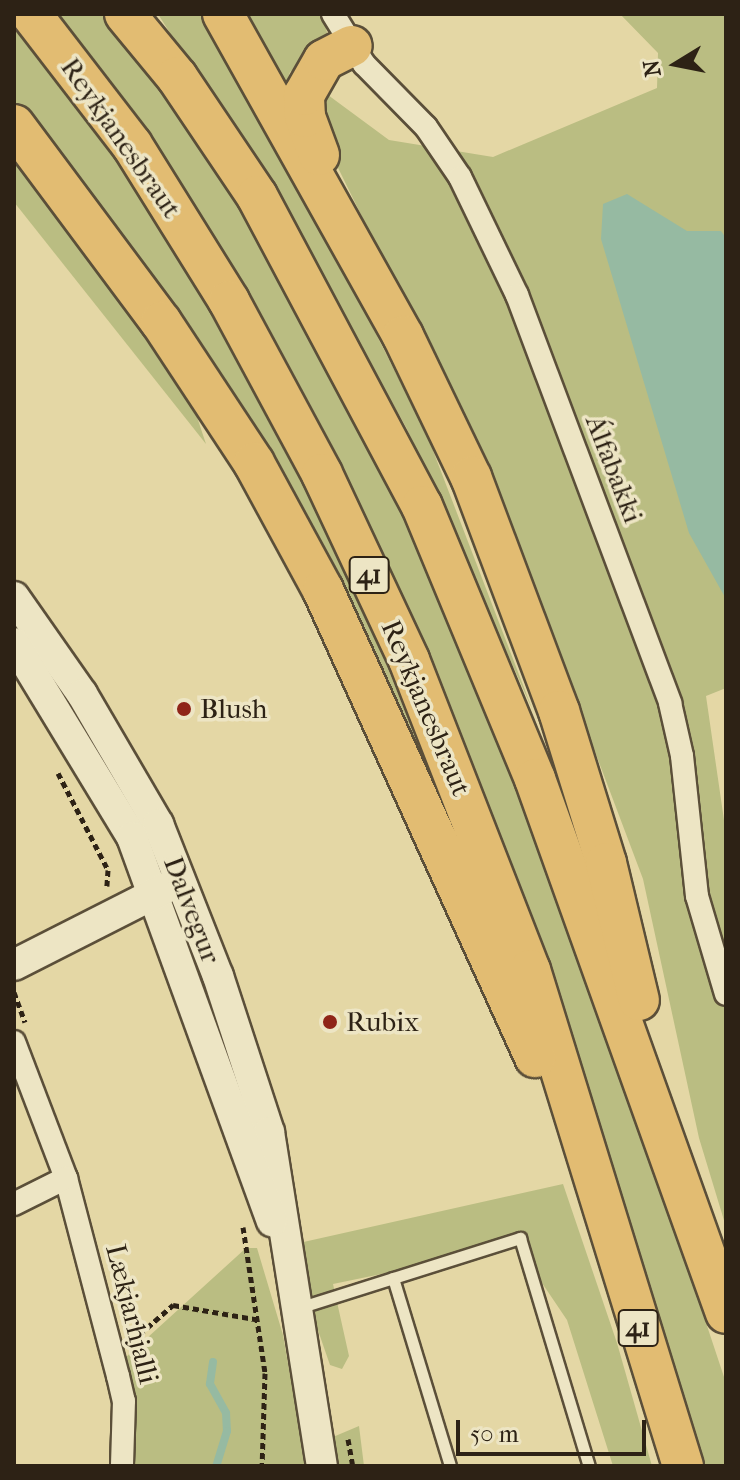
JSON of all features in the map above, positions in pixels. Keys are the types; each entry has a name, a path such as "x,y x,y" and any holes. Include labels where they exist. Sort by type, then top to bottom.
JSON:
{"highway":[{"name":"Reykjanesbraut","path":"31,14 132,145 229,301 322,474 409,660 530,970 595,1190 683,1466"},
{"path":"125,14 177,77 257,196 422,506 535,779 677,1168 726,1313"},
{"path":"223,14 403,336 471,477 559,711 606,863 677,1168"},
{"path":"343,30 304,95 305,117 350,242"},
{"path":"14,125 161,322 261,476 323,590 595,1190"}],"street":[{"name":"Álfabakki","path":"343,30 438,143 483,219 517,295 670,703 682,756 697,896 726,994"},
{"name":"Dalvegur","path":"14,597 125,764 158,824 168,887"},
{"name":"Dalvegur","path":"14,643 76,737 132,837 168,887 269,1132 285,1257 322,1466"},
{"path":"14,965 168,887"},
{"name":"Lækjarhjalli","path":"14,1042 66,1178 124,1401 122,1466"},
{"path":"14,1204 66,1178"}],"lane":[{"path":"296,1309 520,1238 589,1466"},
{"path":"393,1278 450,1466"}],"path":[{"path":"54,764 111,881"},
{"path":"241,1219 261,1320 262,1466"},
{"path":"128,1344 173,1305 261,1320"}],"shaded area":[{"path":"14,14 20,14 211,296 357,590 417,742 394,708 335,566 278,468 167,298 14,102"},
{"path":"56,14 110,14 268,235 383,468 488,715 620,1064 726,1383 726,1466 704,1466 512,872"},
{"path":"158,14 204,14 268,120 427,435 533,711 406,427 289,222"},
{"path":"237,14 322,14 328,36 320,50 290,72 283,93"},
{"path":"620,14 726,14 726,688 706,696 726,834 726,1227 699,1138 643,879 497,492 318,127 328,95 389,140 493,157 657,88 658,53"},
{"path":"14,157 192,402 206,444 14,202"},
{"path":"627,194 687,231 721,231 726,238 726,599 689,533 601,239 603,204"},
{"path":"563,1184 617,1343 652,1466 613,1466 567,1320 517,1246 333,1284 349,1356 342,1369 330,1365 313,1316 299,1243"},
{"path":"246,1248 257,1248 283,1335 306,1466 129,1466 131,1405 125,1358"},
{"path":"359,1426 364,1466 337,1466 333,1437"}],"waterway":[{"path":"213,1362 210,1384 226,1413 227,1431 216,1466"}],"place":[{"name":"Blush","path":"184,709"},
{"name":"Rubix","path":"330,1022"}]}
